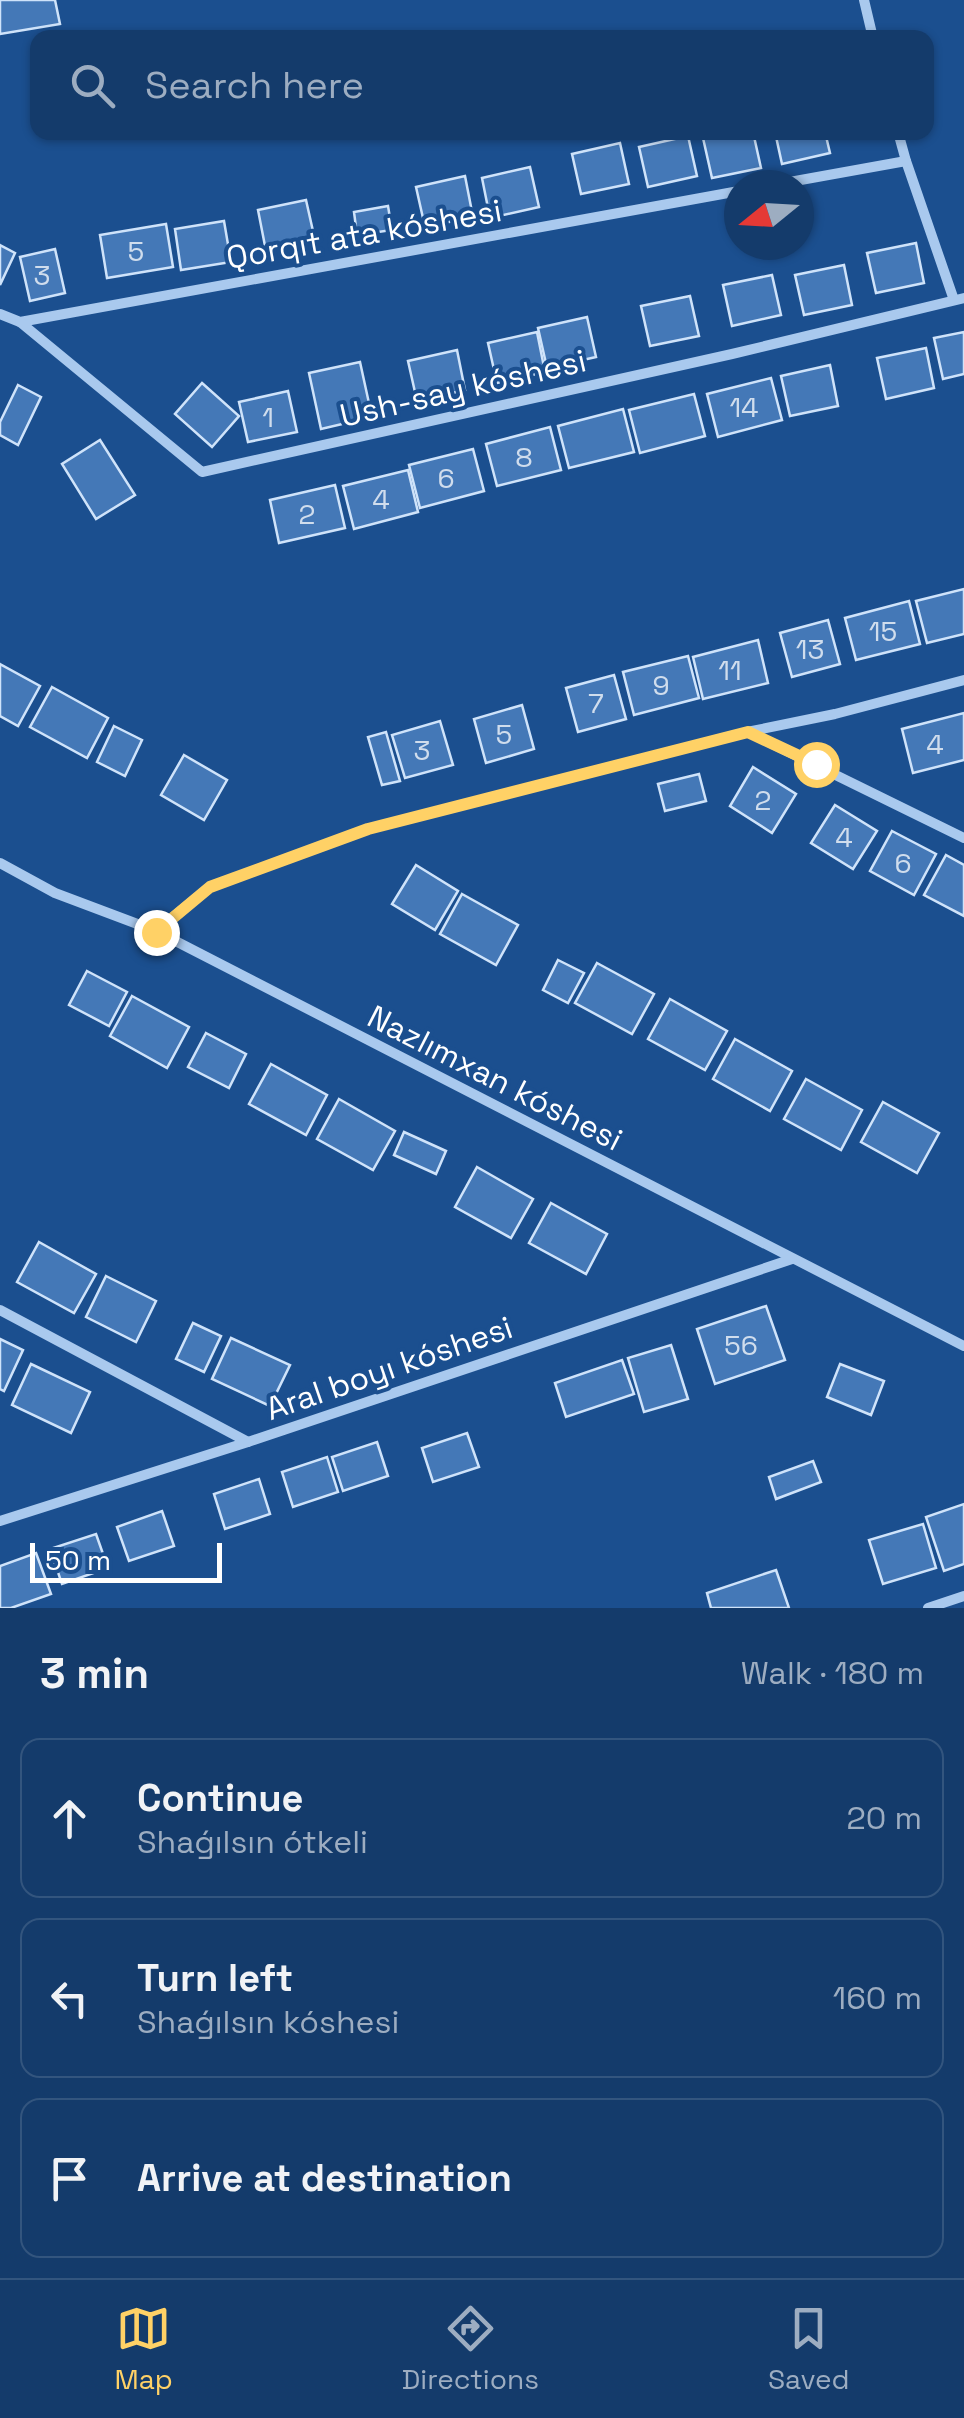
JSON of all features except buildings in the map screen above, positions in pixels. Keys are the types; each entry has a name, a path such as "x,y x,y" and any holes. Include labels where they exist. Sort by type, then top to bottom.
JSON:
{"street":[{"path":"864,0 872,30"},
{"path":"900,140 959,299"},
{"path":"814,178 906,161"},
{"name":"Qorqıt ata kóshesi","path":"20,322 724,194"},
{"name":"Ush-say kóshesi","path":"20,322 202,472 732,354 959,299"},
{"path":"0,314 20,322"},
{"path":"156,932 210,887 368,829 964,680"},
{"path":"748,732 964,838"},
{"name":"Nazlımxan kóshesi","path":"0,863 55,893 156,932 964,1346"},
{"name":"Aral boyı kóshesi","path":"0,1521 792,1259"},
{"path":"0,1310 248,1442"},
{"path":"928,1608 964,1596"}],"route":[{"path":"156,932 210,887 368,829 748,732 816,764"}]}
